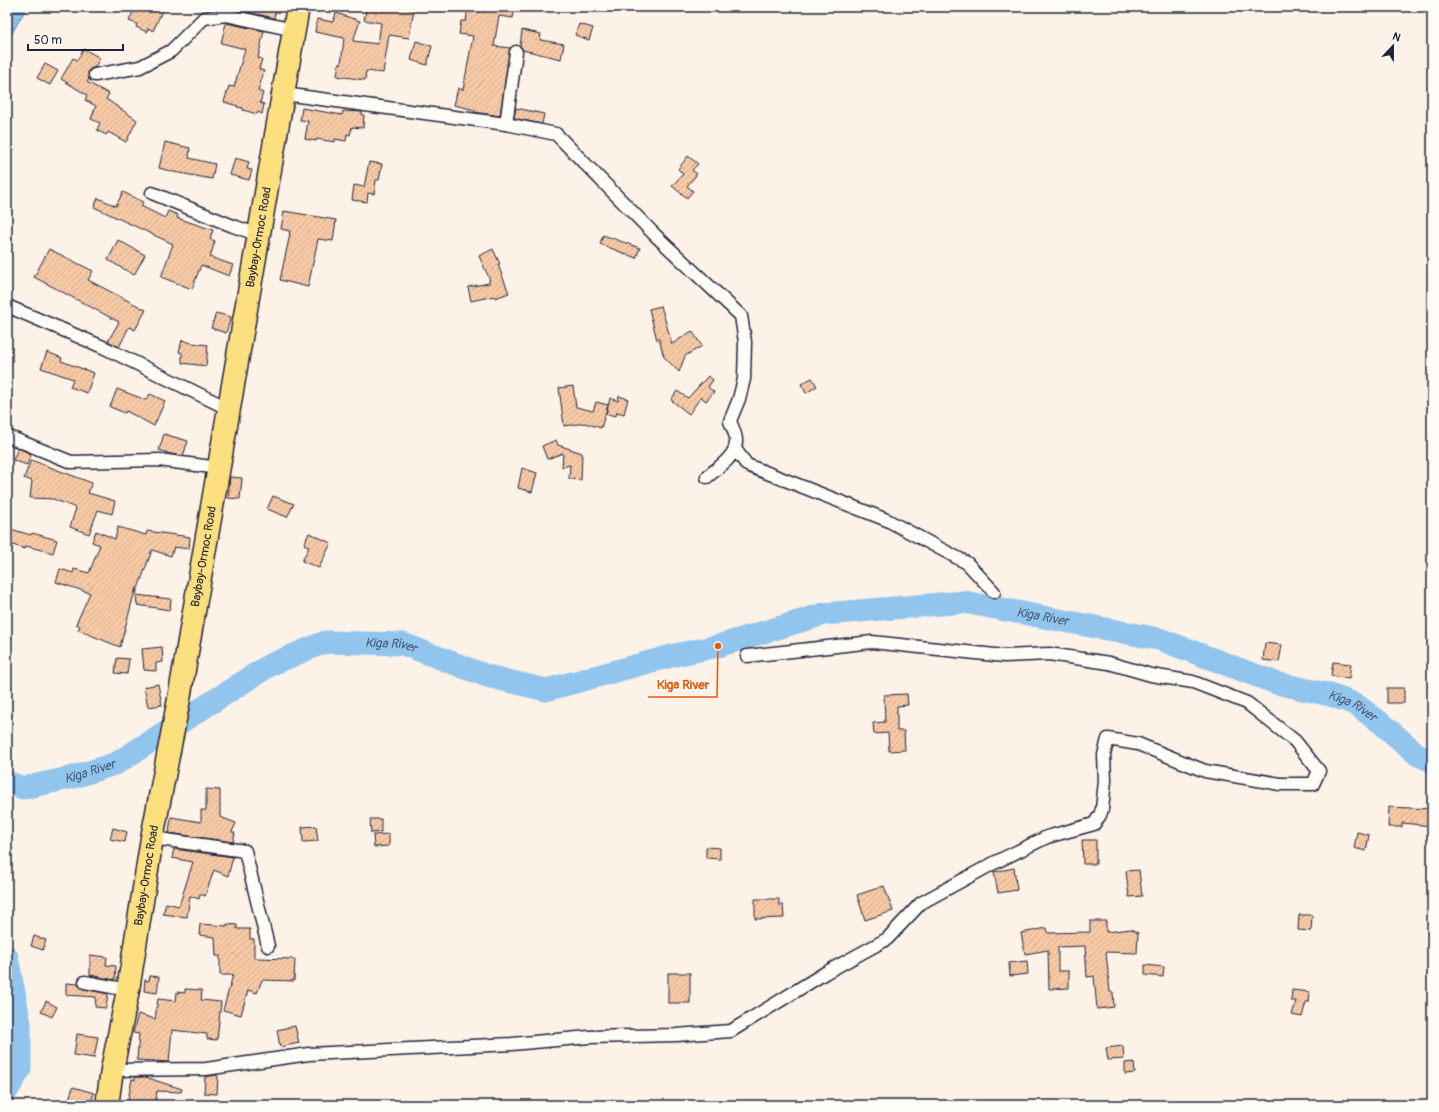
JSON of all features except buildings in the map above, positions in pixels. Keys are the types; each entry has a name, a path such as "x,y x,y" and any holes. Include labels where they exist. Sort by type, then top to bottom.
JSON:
{"highway":[{"name":"Baybay-Ormoc Road","path":"107,1105 112,1070 128,990 152,838 164,784 179,699 298,7"}],"street":[{"path":"95,75 140,67 171,51 204,18 226,15 294,30"},
{"path":"506,124 516,52"},
{"path":"284,94 506,124 556,134 655,235 741,316 745,342 744,379 739,399 730,421 737,441 731,456 707,477"},
{"path":"152,193 259,235"},
{"path":"7,306 102,347 229,409"},
{"path":"7,436 71,462 159,460 219,468"},
{"path":"735,449 747,465 888,520 967,563 994,592"},
{"path":"112,1070 206,1069 309,1054 512,1044 589,1037 676,1035 731,1031 825,973 887,940 921,903 994,862 1047,837 1094,824 1102,809 1105,781 1104,755 1108,739 1138,744 1205,770 1280,784 1310,785 1313,784 1319,771 1295,741 1247,703 1193,682 1152,675 1109,663 1049,654 1004,656 872,642 747,656"},
{"path":"152,838 244,851 268,946"},
{"path":"85,982 128,990"}],"water":[{"path":"7,7 27,7 7,42"}],"waterway":[{"name":"Kiga River","path":"7,782 23,788 74,777 117,763 270,665 325,642 403,644 487,676 546,690 675,655 718,646 824,614 964,602 1159,639 1276,683 1330,695 1355,704 1381,723 1418,755 1432,761"},
{"path":"7,957 20,1024 20,1069 7,1091"}],"place":[{"name":"Kiga River","path":"718,646"}]}
